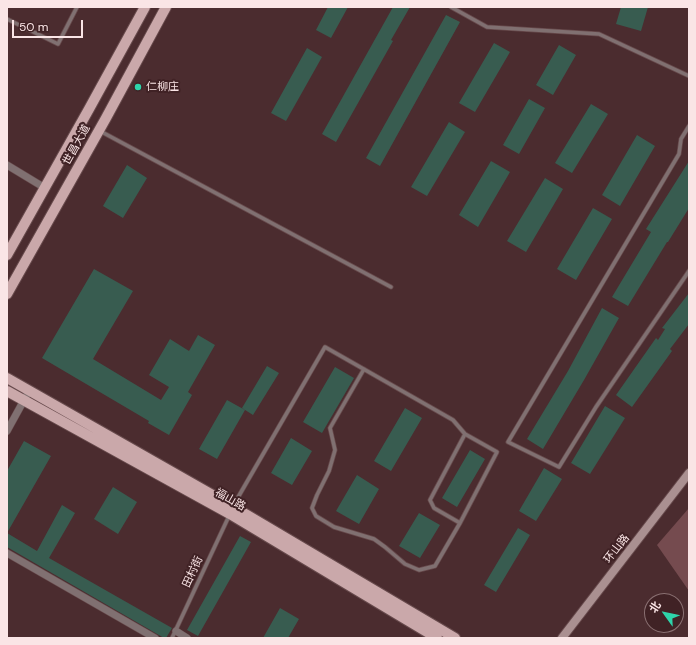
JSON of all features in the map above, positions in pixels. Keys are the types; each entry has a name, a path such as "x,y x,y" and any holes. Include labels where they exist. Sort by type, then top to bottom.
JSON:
{"main road":[{"name":"世昌大道","path":"7,255 145,7"},
{"name":"世昌大道","path":"7,294 100,130 166,7"},
{"path":"7,378 232,510 455,638"},
{"name":"福山路","path":"7,391 232,510 437,638"},
{"name":"环山路","path":"562,638 689,473"}],"street":[{"path":"7,165 45,188"},
{"path":"7,431 29,391"},
{"path":"7,553 155,638"},
{"path":"176,631 187,638"}],"lane":[{"path":"7,19 58,44 78,7"},
{"path":"451,7 487,27 599,34 689,76"},
{"path":"689,126 681,139 679,154 508,442 559,467 596,406 689,271"},
{"path":"100,130 391,287"},
{"name":"田村街","path":"172,638 232,510 325,347 364,369"},
{"path":"364,369 453,420 465,434 497,452 436,566 419,570 405,564 374,539 334,527 316,516 312,508 329,471 335,450 330,428 364,369"},
{"path":"460,523 434,508 430,500 465,434"}],"shaded area":[{"path":"689,508 689,591 657,545"}],"building":[{"path":"328,7 348,7 331,38 316,30"},
{"path":"393,7 410,7 391,40 393,41 336,142 322,134"},
{"path":"621,7 648,7 641,31 616,24"},
{"path":"446,15 460,22 380,166 366,158"},
{"path":"494,43 510,52 475,112 459,103"},
{"path":"559,45 576,55 553,95 536,85"},
{"path":"307,48 322,57 286,121 271,113"},
{"path":"529,99 545,108 519,154 503,145"},
{"path":"591,104 608,114 572,173 555,163"},
{"path":"449,122 465,132 427,196 411,187"},
{"path":"637,135 655,146 620,206 602,195"},
{"path":"491,161 510,172 478,227 459,215"},
{"path":"689,161 689,208 628,306 612,297 651,232 646,229"},
{"path":"127,165 147,178 123,218 103,206"},
{"path":"545,178 563,189 526,252 507,241"},
{"path":"593,208 612,219 576,280 557,269"},
{"path":"94,269 133,291 93,359 161,400 169,387 149,375 170,339 189,351 198,335 215,345 188,392 192,395 169,435 148,423 149,421 42,358"},
{"path":"689,293 689,324 670,349 672,351 632,407 616,395 656,338 658,340 665,329 662,328"},
{"path":"602,308 619,318 543,449 527,439 568,371"},
{"path":"267,366 279,373 253,415 242,408"},
{"path":"335,367 354,378 322,433 303,422"},
{"path":"227,400 245,410 217,459 199,449"},
{"path":"605,406 625,418 590,474 571,463"},
{"path":"405,408 422,418 391,471 374,461"},
{"path":"291,438 312,451 292,485 271,473"},
{"path":"24,441 51,456 7,533 7,471"},
{"path":"470,450 485,459 457,507 442,498"},
{"path":"544,468 562,479 536,521 519,511"},
{"path":"357,475 379,489 359,524 336,511"},
{"path":"113,487 137,502 118,534 94,519"},
{"path":"62,505 75,513 49,558 172,628 166,638 7,547 7,533 37,551"},
{"path":"419,513 440,525 420,558 399,546"},
{"path":"518,528 530,535 496,592 484,585"},
{"path":"240,536 251,542 198,636 187,630"},
{"path":"280,608 299,619 288,638 263,638"}],"place":[{"name":"仁柳庄","path":"138,87"}]}
